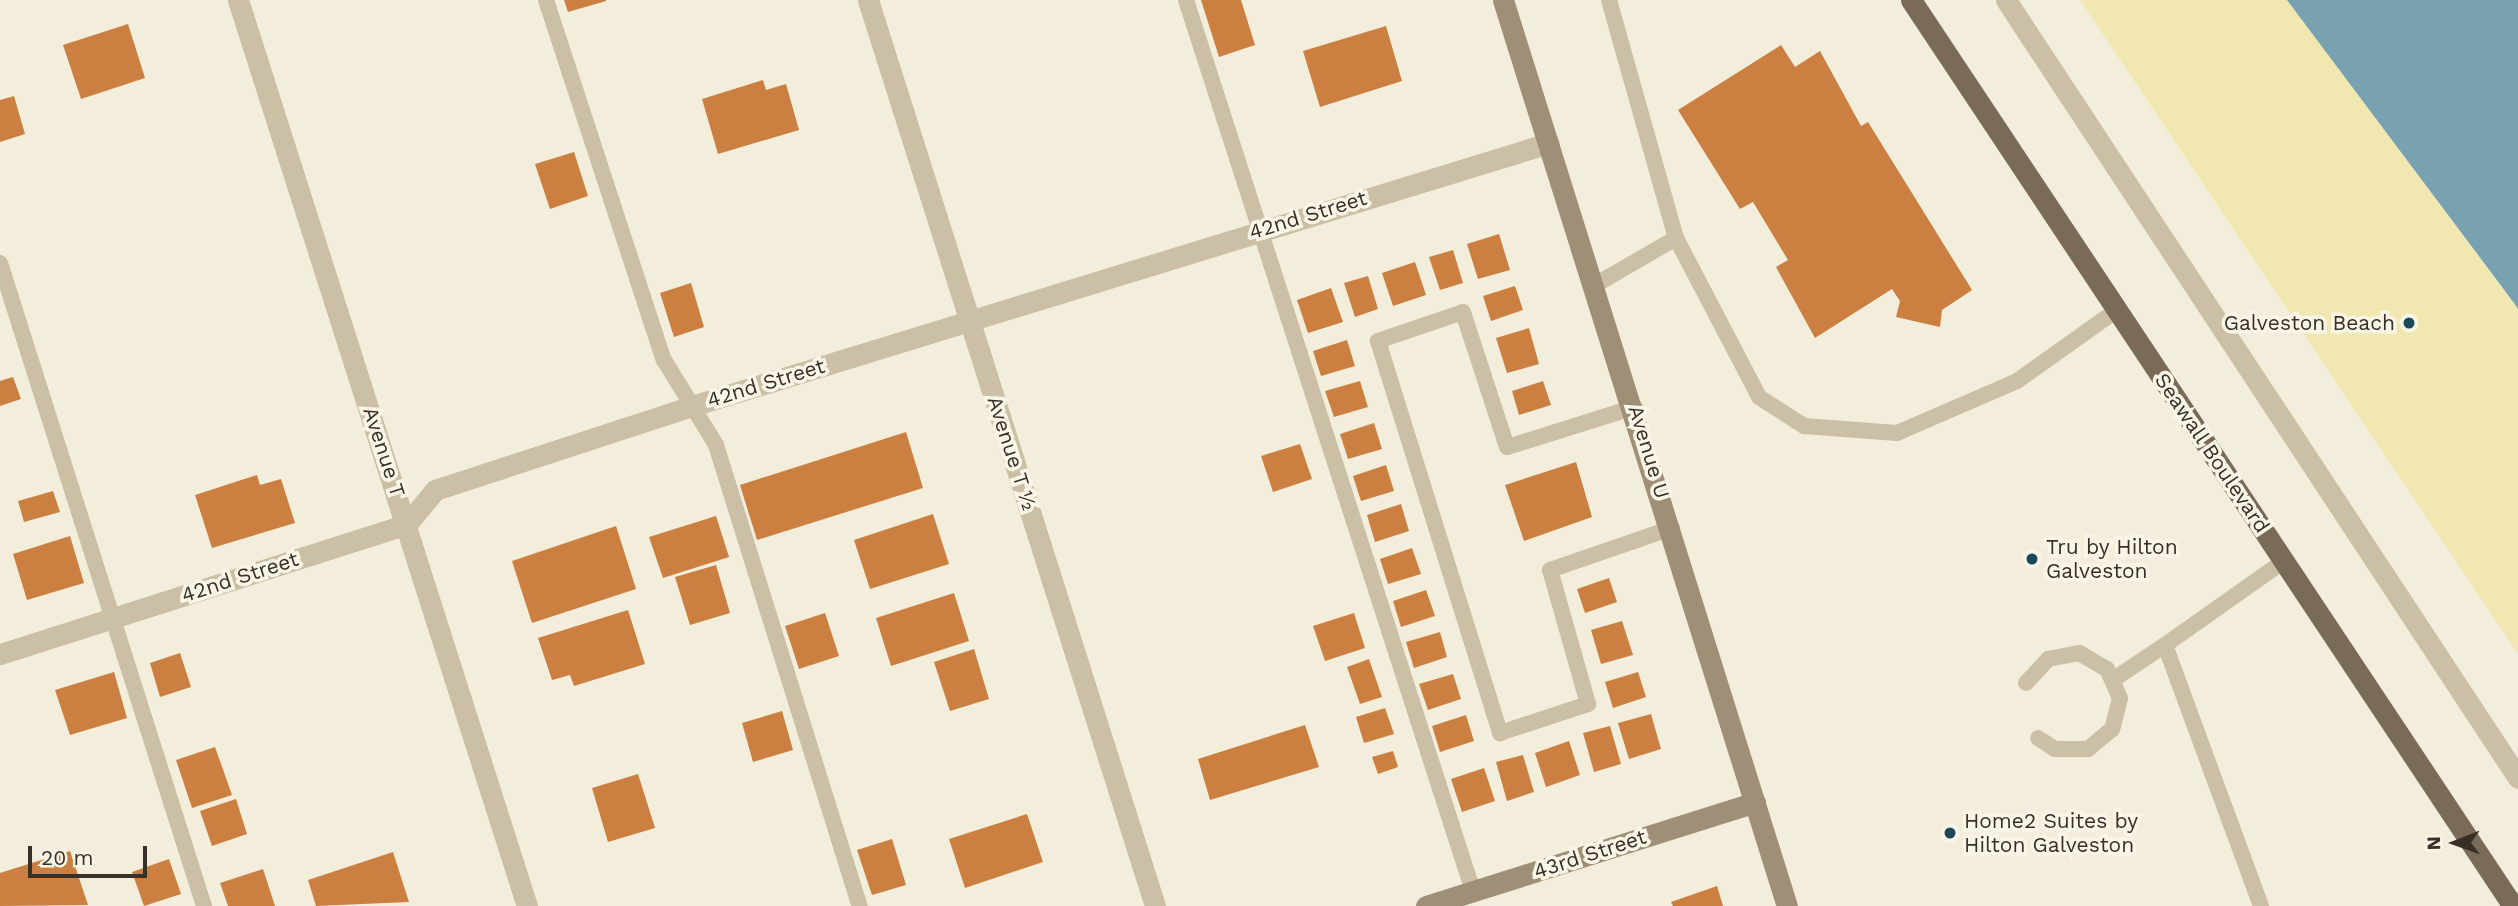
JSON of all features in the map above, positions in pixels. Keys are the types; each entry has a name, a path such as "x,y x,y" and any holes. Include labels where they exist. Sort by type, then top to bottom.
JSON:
{"main road":[{"name":"Seawall Boulevard","path":"1911,0 2513,906"}],"street":[{"name":"Avenue T","path":"238,0 527,906"},
{"name":"Avenue T ½","path":"868,0 1155,906"},
{"name":"Avenue U","path":"1503,0 1635,407 1787,906"},
{"path":"2006,0 2518,778"},
{"name":"42nd Street","path":"0,654 407,524 435,491 692,406 1258,230 1549,143"},
{"name":"43rd Street","path":"1429,906 1755,802"}],"lane":[{"path":"546,0 664,360 716,445 860,906"},
{"path":"1186,0 1473,891"},
{"path":"1609,0 1676,238 1759,397 1804,426 1898,433 2017,381 2117,310"},
{"path":"1595,285 1676,238"},
{"path":"0,263 204,906"},
{"path":"1635,407 1507,447 1463,313 1378,341 1500,733 1588,704 1550,570 1672,528"},
{"path":"2114,679 2284,561"},
{"path":"2165,645 2261,906"},
{"path":"2026,683 2035,669 2063,653 2095,659 2114,679 2119,715 2101,741 2071,752 2038,738"}],"sand":[{"name":"Galveston Beach","path":"2080,0 2287,0 2518,309 2518,654"}],"water":[{"path":"2287,0 2518,0 2518,309 2514,303"}],"building":[{"path":"564,0 606,0 606,1 568,12"},
{"path":"1201,0 1241,0 1255,45 1219,57"},
{"path":"128,24 145,78 81,99 63,45"},
{"path":"1386,26 1402,81 1320,107 1303,51"},
{"path":"1781,45 1795,67 1820,51 1861,126 1868,122 1972,290 1942,310 1940,327 1896,317 1900,301 1892,289 1815,338 1776,267 1788,260 1753,202 1740,209 1678,110"},
{"path":"763,80 766,90 786,84 799,130 718,154 702,99"},
{"path":"14,96 25,134 0,142 0,100"},
{"path":"574,152 588,196 550,209 535,164"},
{"path":"1499,234 1510,270 1478,279 1467,244"},
{"path":"1453,250 1463,283 1440,290 1429,257"},
{"path":"1415,262 1426,295 1393,306 1382,273"},
{"path":"1368,276 1378,309 1355,317 1344,283"},
{"path":"691,283 704,327 674,337 660,293"},
{"path":"1515,286 1523,310 1491,321 1483,296"},
{"path":"1331,288 1343,322 1308,333 1297,300"},
{"path":"1529,328 1539,364 1507,373 1496,338"},
{"path":"1347,340 1355,366 1321,376 1313,351"},
{"path":"13,377 21,399 0,406 0,381"},
{"path":"1360,381 1368,407 1334,417 1325,391"},
{"path":"1543,381 1551,405 1519,415 1512,391"},
{"path":"1374,423 1382,449 1348,459 1340,434"},
{"path":"906,432 923,488 757,540 740,485"},
{"path":"1300,444 1312,479 1273,492 1261,456"},
{"path":"1576,462 1592,517 1524,541 1505,485"},
{"path":"1386,465 1394,491 1361,501 1353,476"},
{"path":"257,475 260,485 281,479 295,523 212,548 195,495"},
{"path":"53,491 60,512 24,522 18,501"},
{"path":"1401,504 1409,531 1375,542 1367,515"},
{"path":"933,514 949,564 870,589 854,540"},
{"path":"716,516 729,557 663,578 649,537"},
{"path":"616,526 636,589 532,623 512,561"},
{"path":"70,536 84,583 27,600 13,554"},
{"path":"1412,548 1421,574 1388,584 1380,559"},
{"path":"716,565 730,613 690,625 675,577"},
{"path":"1609,578 1617,602 1585,613 1577,589"},
{"path":"1426,590 1435,616 1401,627 1393,601"},
{"path":"954,593 969,641 891,666 876,618"},
{"path":"628,610 645,664 574,686 570,675 552,680 538,638"},
{"path":"825,613 839,656 799,669 785,626"},
{"path":"1354,613 1365,648 1325,661 1313,626"},
{"path":"1622,621 1633,655 1601,664 1591,630"},
{"path":"1440,632 1447,657 1414,668 1406,642"},
{"path":"974,649 989,699 950,711 934,662"},
{"path":"180,653 191,687 160,697 150,663"},
{"path":"1369,659 1382,697 1360,704 1347,667"},
{"path":"114,672 127,718 70,735 55,690"},
{"path":"1638,672 1646,697 1613,708 1605,682"},
{"path":"1453,674 1461,699 1428,710 1419,684"},
{"path":"1385,708 1394,734 1364,743 1356,717"},
{"path":"782,711 793,750 753,762 742,723"},
{"path":"1651,714 1661,749 1629,759 1618,723"},
{"path":"1466,715 1474,741 1440,752 1432,726"},
{"path":"1305,725 1319,767 1210,800 1198,759"},
{"path":"1610,726 1621,764 1594,772 1583,733"},
{"path":"1569,741 1580,775 1546,787 1535,753"},
{"path":"215,747 232,795 192,808 176,760"},
{"path":"1393,751 1398,767 1378,774 1372,757"},
{"path":"1523,755 1534,792 1507,801 1496,762"},
{"path":"1484,768 1495,801 1462,812 1451,779"},
{"path":"638,774 655,828 608,842 592,788"},
{"path":"236,799 247,834 212,846 200,811"},
{"path":"1027,814 1043,862 965,888 949,839"},
{"path":"892,839 906,885 872,895 857,850"},
{"path":"70,851 88,905 0,906 0,873"},
{"path":"393,852 409,902 316,906 308,880"},
{"path":"169,859 181,894 144,906 132,872"},
{"path":"263,869 275,906 228,906 220,883"},
{"path":"1717,886 1723,906 1673,906 1671,902"}],"place":[{"name":"Galveston Beach","path":"2409,323"},
{"name":"Tru by Hilton Galveston","path":"2032,559"},
{"name":"Home2 Suites by Hilton Galveston","path":"1950,833"}]}
